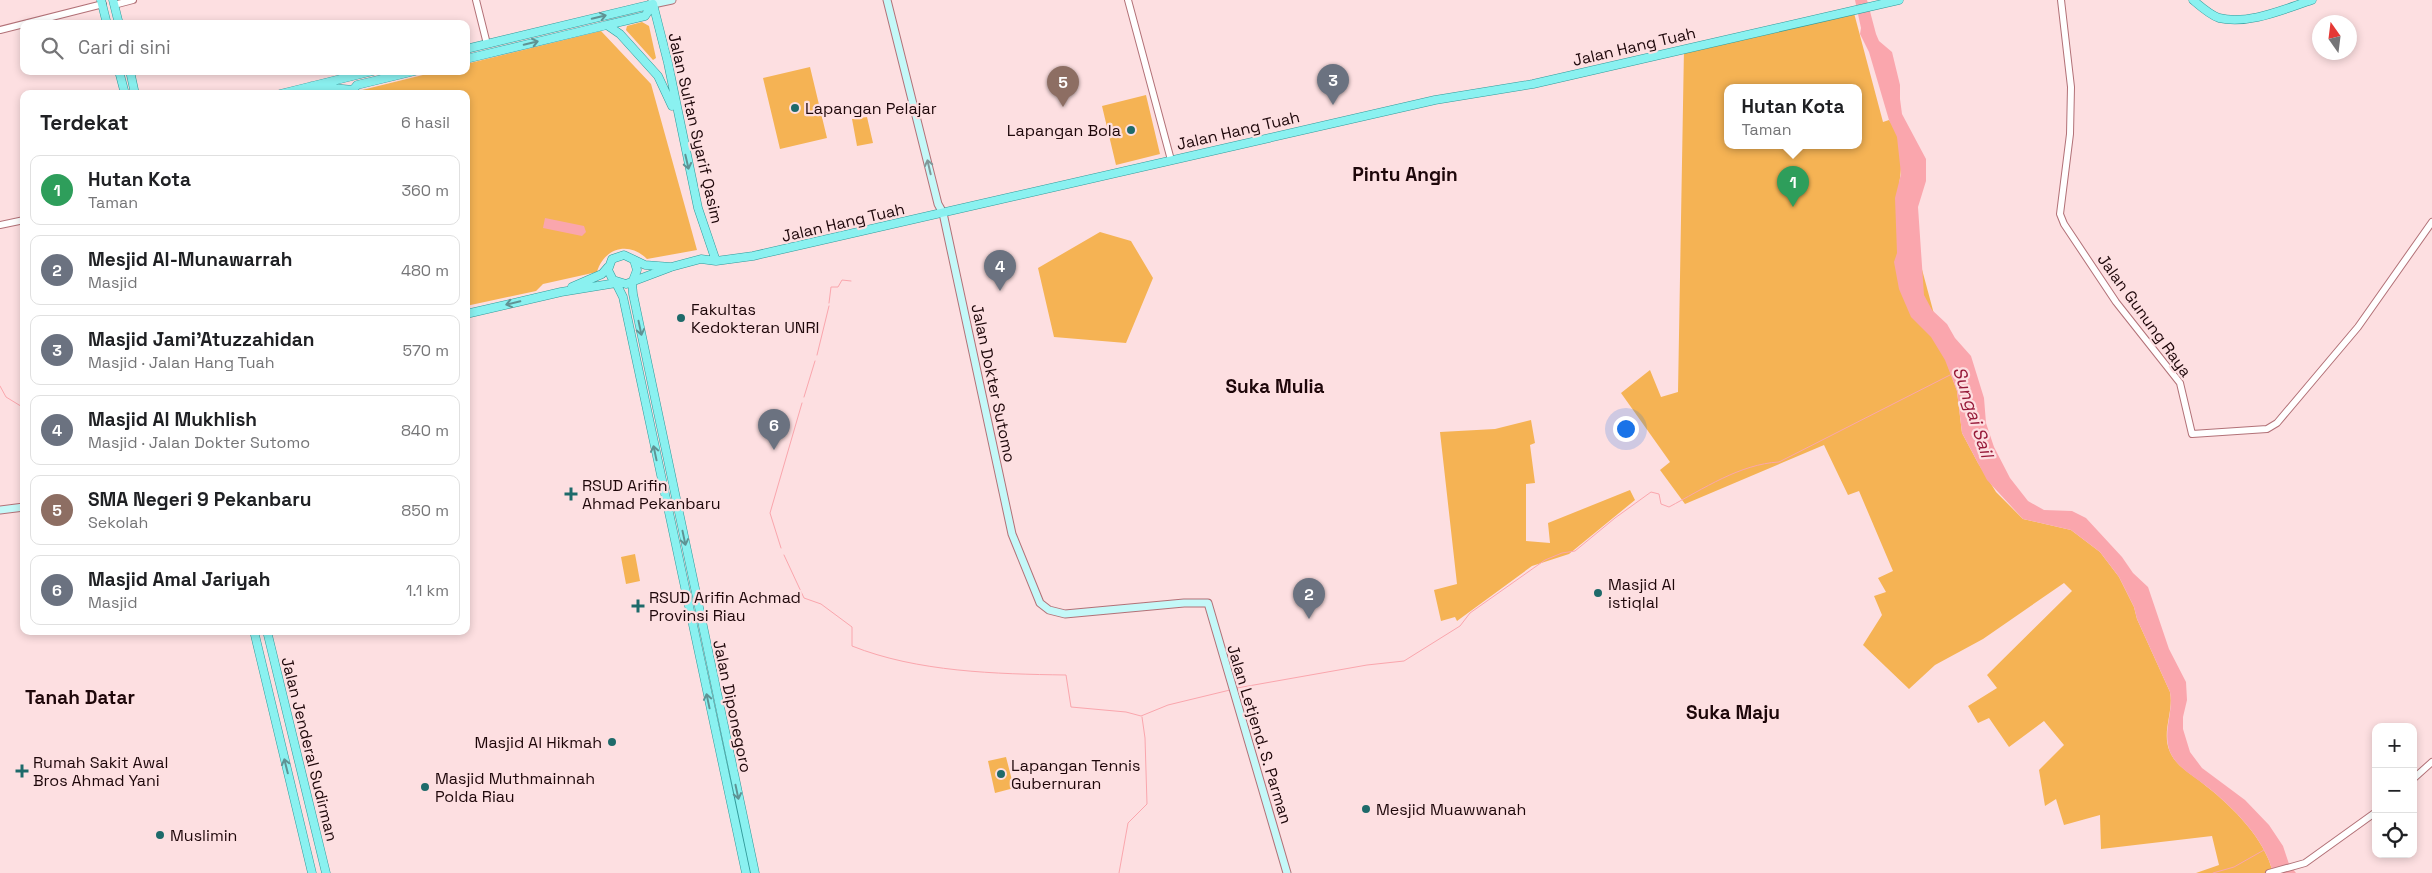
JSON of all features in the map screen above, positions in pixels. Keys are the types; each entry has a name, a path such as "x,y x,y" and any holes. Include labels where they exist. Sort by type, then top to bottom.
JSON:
{"main road":[{"path":"470,48 652,2 672,0"},
{"name":"Jalan Dokter Sutomo","path":"887,0 938,204 944,213 1012,534 1040,603 1050,610 1065,614 1184,603 1208,603"},
{"name":"Jalan Hang Tuah","path":"633,280 701,259 716,261 763,254 1435,100 1532,84 1899,0"},
{"path":"2193,0 2213,15 2235,19 2259,16 2312,0"},
{"path":"102,2 106,20"},
{"path":"114,2 118,20"},
{"path":"470,58 645,16 652,2"},
{"name":"Jalan Sultan Syarif Qasim","path":"652,2 668,63 677,114 698,208 716,261"},
{"path":"606,25 620,34 658,76 677,114"},
{"path":"487,44 504,50"},
{"path":"120,75 123,90"},
{"path":"131,75 135,90"},
{"path":"296,90 358,75"},
{"path":"355,90 357,85 398,75"},
{"path":"350,77 353,90"},
{"path":"312,86 340,90"},
{"path":"470,313 560,292 616,283 626,284 633,280 638,270 632,258 618,256 602,274 560,292"},
{"name":"Jalan Hang Tuah","path":"632,258 645,265 672,267"},
{"path":"608,267 610,277 616,283"},
{"name":"Jalan Diponegoro","path":"633,280 633,294 755,873"},
{"name":"Jalan Diponegoro","path":"616,283 623,297 746,873"},
{"path":"0,510 20,508"},
{"name":"Jalan Letjend. S. Parman","path":"1208,603 1287,873"},
{"name":"Jalan Jenderal Sudirman","path":"255,635 312,873"},
{"name":"Jalan Jenderal Sudirman","path":"268,635 326,873"},
{"path":"302,834 316,831"}],"street":[{"path":"114,2 133,0"},
{"path":"476,0 487,44"},
{"path":"1128,0 1171,160"},
{"name":"Jalan Gunung Raya","path":"2061,0 2071,87 2070,134 2060,214 2064,224 2116,302 2180,383 2192,434 2267,429 2277,423 2358,327 2432,222"},
{"path":"36,20 102,2"},
{"path":"0,30 20,25"},
{"path":"0,225 20,221"},
{"path":"2417,775 2432,762"},
{"path":"2270,873 2294,867 2321,854 2375,813"}],"shaded area":[{"path":"1854,13 1883,122 1889,120 1897,133 1901,160 1899,184 1948,366 1957,391 1962,433 1996,492 2023,519 2071,530 2100,552 2119,577 2134,607 2137,619 2170,692 2167,737 2173,758 2181,767 2216,794 2247,825 2263,848 2273,873 2196,873 2219,865 2212,836 2101,849 2100,815 2064,825 2056,799 2045,806 2039,770 2064,745 2044,721 2009,747 1989,718 1978,723 1968,706 1997,688 1987,675 2072,591 2064,583 1983,639 1935,665 1909,689 1863,645 1882,615 1874,596 1886,592 1878,578 1893,571 1859,491 1848,495 1824,445 1685,504 1660,470 1670,462 1621,393 1650,370 1661,397 1678,392 1684,48"},
{"path":"642,22 649,26 656,58 653,60 626,30 627,26"},
{"path":"601,31 651,84 697,250 647,259 633,250 618,250 605,257 597,272 543,284 536,291 470,305 470,90 362,90 423,75 470,75 470,63"},
{"name":"Lapangan Pelajar","path":"810,67 827,138 780,149 763,78"},
{"name":"Lapangan Bola","path":"1146,95 1160,154 1116,165 1102,106"},
{"path":"867,117 873,143 857,146 852,119"},
{"path":"1100,232 1131,241 1153,278 1126,343 1054,337 1038,268"},
{"path":"1531,420 1535,443 1530,445 1535,483 1526,484 1526,541 1550,543 1548,523 1630,490 1635,500 1569,554 1532,566 1457,621 1455,617 1441,621 1434,590 1457,584 1440,432 1495,429"},
{"path":"635,554 640,581 626,584 621,557"},
{"name":"Lapangan Tennis Gubernuran","path":"1006,757 1014,788 995,793 988,761"}],"water":[{"name":"Sungai Sail","path":"1855,0 1867,0 1879,41 1892,52 1900,85 1902,114 1926,159 1926,181 1918,207 1924,295 1932,310 1947,324 1955,338 1971,356 1984,398 1986,423 1994,447 2010,478 2028,501 2044,510 2072,511 2086,518 2122,557 2133,573 2148,587 2169,649 2186,682 2187,700 2183,717 2183,729 2190,752 2202,768 2245,800 2269,825 2283,846 2289,864 2296,873 2273,873 2263,848 2247,825 2227,804 2181,767 2173,758 2167,737 2171,707 2170,692 2137,619 2134,607 2119,577 2100,552 2071,530 2023,519 1987,480 1962,433 1957,391 1945,360 1931,337 1911,317 1899,289 1894,262 1897,253 1895,198 1901,174 1897,137 1889,120 1869,52 1860,34 1861,28"},
{"path":"545,218 584,226 586,232 582,236 543,228"}],"waterway":[{"path":"829,303 831,287 838,287 842,280 851,281"},
{"path":"817,355 829,306"},
{"path":"804,397 815,361"},
{"path":"1237,688 1367,665 1404,661 1460,626 1470,613 1545,560 1562,553 1575,551 1615,518 1651,492 1659,494 1661,504 1669,507 1736,472 1750,467 1779,462 1952,374"},
{"path":"0,386 6,397 20,406"},
{"path":"781,548 770,513 802,403"},
{"path":"784,555 804,598 821,604 852,627 852,646 877,655 957,670 1066,675 1071,707 1126,712 1141,716 1168,705 1230,690"},
{"path":"1119,873 1128,823 1147,804 1145,738 1142,717"},
{"path":"2213,873 2234,867 2264,850"}],"place":[{"name":"Masjid Jami'Atuzzahidan","path":"1333,105"},
{"name":"SMA Negeri 9 Pekanbaru","path":"1063,107"},
{"name":"Lapangan Pelajar","path":"795,108"},
{"name":"Lapangan Bola","path":"1131,130"},
{"name":"Hutan Kota","path":"1793,207"},
{"name":"Masjid Al Mukhlish","path":"1000,291"},
{"name":"Fakultas Kedokteran UNRI","path":"681,318"},
{"name":"Masjid Amal Jariyah","path":"774,450"},
{"name":"RSUD Arifin Ahmad Pekanbaru","path":"571,494"},
{"name":"Masjid Al istiqlal","path":"1598,593"},
{"name":"RSUD Arifin Achmad Provinsi Riau","path":"638,606"},
{"name":"Mesjid Al-Munawarrah","path":"1309,619"},
{"name":"Masjid Al Hikmah","path":"612,742"},
{"name":"Rumah Sakit Awal Bros Ahmad Yani","path":"22,771"},
{"name":"Lapangan Tennis Gubernuran","path":"1001,774"},
{"name":"Masjid Muthmainnah Polda Riau","path":"425,787"},
{"name":"Mesjid Muawwanah","path":"1366,809"},
{"name":"Muslimin","path":"160,835"}],"district":[{"name":"Pintu Angin","path":"1405,174"},
{"name":"Suka Mulia","path":"1275,386"},
{"name":"Tanah Datar","path":"80,697"},
{"name":"Suka Maju","path":"1733,712"}]}
